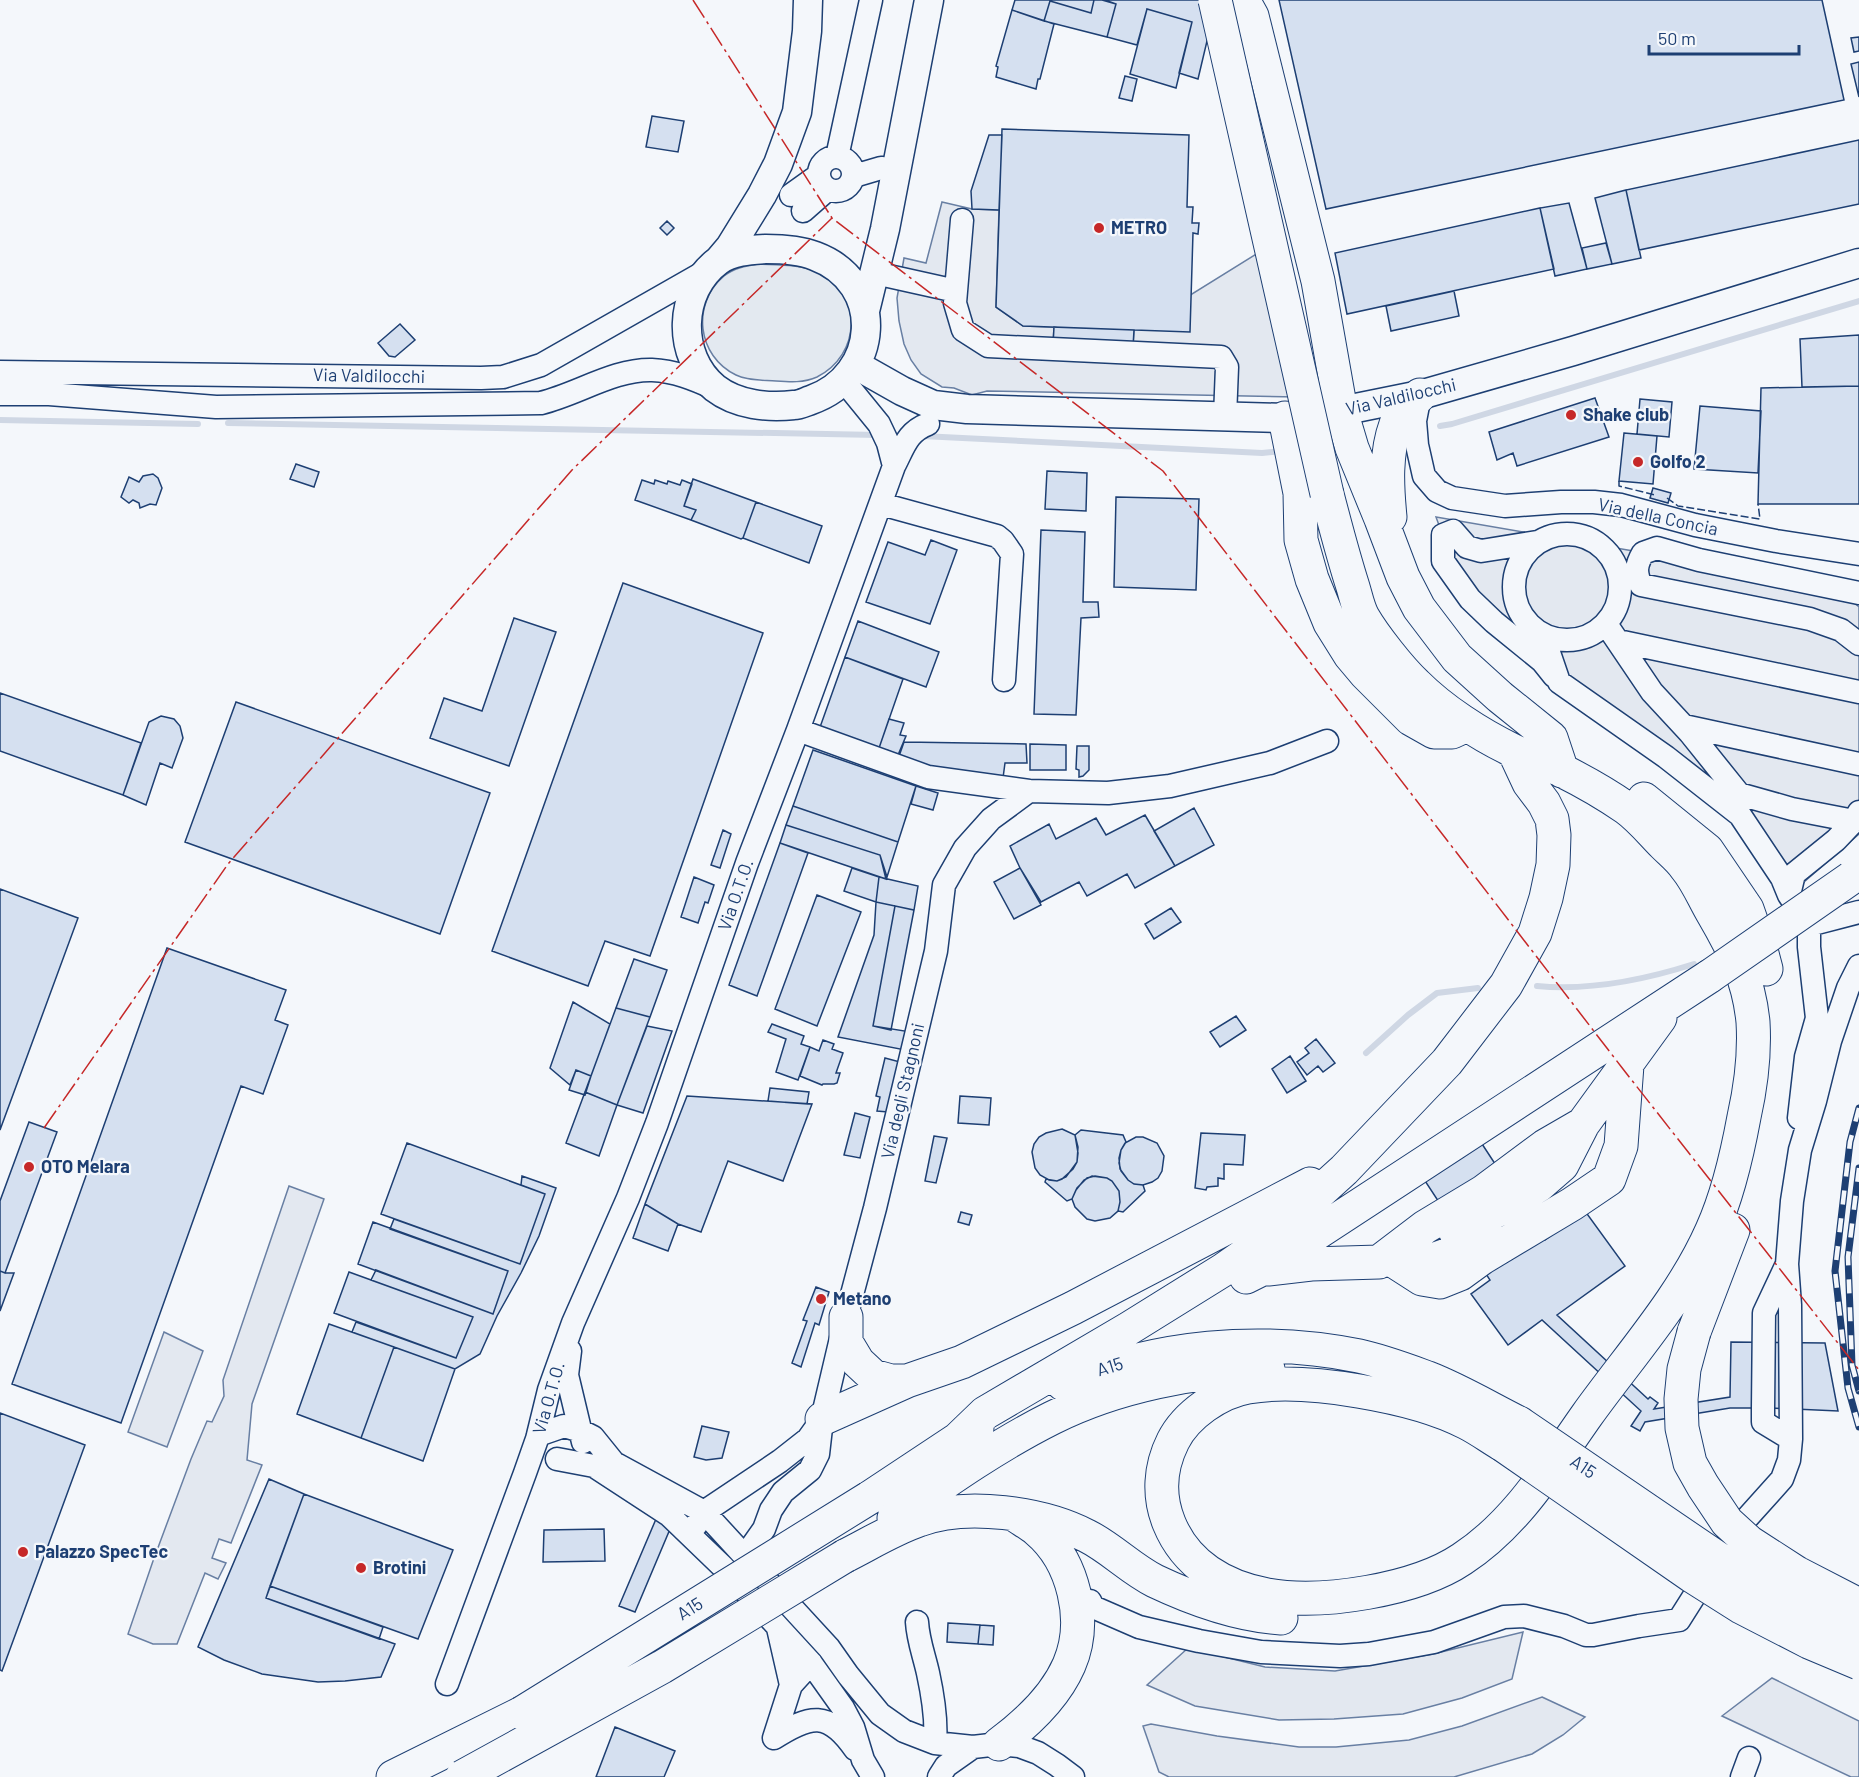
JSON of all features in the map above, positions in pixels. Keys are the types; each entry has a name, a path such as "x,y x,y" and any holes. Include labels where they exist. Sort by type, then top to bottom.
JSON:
{"highway":[{"path":"1215,0 1327,494 1346,568 1362,615 1389,653 1416,684 1467,725 1515,752 1562,771 1629,810 1686,867 1741,965 1749,993 1754,1058 1750,1089 1729,1183 1712,1231 1670,1303 1524,1500 1490,1539 1458,1563 1422,1579 1386,1588 1319,1599 1283,1598 1252,1592 1221,1581 1212,1575 1195,1562 1177,1540 1166,1515 1161,1483 1165,1460 1175,1435 1202,1408 1222,1396 1245,1388 1273,1385 1339,1388 1402,1401 1465,1422"},
{"path":"1244,0 1252,16 1318,281 1341,411 1352,448 1403,578 1419,608 1457,658 1475,676 1551,738 1562,771"},
{"path":"1394,554 1388,492 1388,461 1397,423 1406,408 1417,408"},
{"path":"1285,418 1300,493 1301,540 1312,579 1330,623 1350,655 1366,674 1411,719 1434,732 1452,732 1467,725"},
{"path":"958,1439 985,1413 1128,1329 1223,1270 1269,1238 1344,1170 1447,1062 1506,985 1538,924 1546,898 1553,865 1552,819 1544,803 1529,783 1515,752"},
{"path":"1591,787 1634,793 1650,803 1707,850 1746,909 1760,946 1768,977 1775,1037 1772,1082 1764,1127 1749,1183 1694,1332 1684,1369 1681,1400 1682,1428 1690,1463 1727,1522 1749,1542 1797,1573 1859,1605"},
{"path":"1128,1329 1222,1289 1262,1269 1671,1002 1855,875"},
{"path":"1262,1269 1311,1264 1376,1262 1465,1229 1539,1185 1562,1165 1593,1111 1671,1002"},
{"path":"1376,1262 1422,1279 1440,1282 1460,1275 1482,1258 1609,1179 1621,1146 1627,1065"},
{"path":"1376,1262 1388,1237 1567,1118 1593,1111"},
{"path":"822,1419 907,1381 962,1362 1073,1308 1314,1182 1380,1134"},
{"path":"890,1514 920,1519 963,1510 1014,1514 1049,1520 1087,1536 1154,1580 1215,1606 1254,1616 1304,1620 1346,1616 1377,1611 1440,1590 1494,1558 1538,1514 1670,1330 1709,1259 1712,1248 1712,1231"},
{"path":"846,1317 846,1342 858,1362 873,1376 891,1381 907,1381"},
{"name":"A15","path":"462,1777 662,1666 845,1556 890,1514 958,1439 1035,1395 1088,1374 1138,1359 1188,1350 1234,1346 1296,1347 1360,1356 1430,1379 1511,1434 1729,1566 1799,1606 1859,1634"},
{"name":"A15","path":"393,1777 522,1713 890,1514 1052,1418 1106,1396 1167,1380 1229,1370 1298,1371 1346,1379 1409,1396 1465,1422 1511,1434 1692,1576 1741,1607 1809,1642 1859,1663"},
{"path":"986,1746 1013,1734 1054,1691 1069,1664 1076,1635 1080,1601 1054,1549 1038,1530 1014,1514"}],"main road":[{"path":"808,0 798,112 778,164 762,195 730,247 698,281 691,295 686,325 692,355 699,369 716,388 742,400 769,407 797,405 822,396 850,373 863,347 866,317 929,0"},
{"path":"715,264 736,253 766,249 784,249 816,256 830,263 844,274 858,291 866,317 902,391"},
{"name":"Via Valdilocchi","path":"928,424 1052,425 1082,412 1285,418 1341,411 1417,408 1573,351 1859,263"},
{"path":"850,373 902,391 933,405 967,409 1082,412"}],"street":[{"path":"837,157 871,0"},
{"path":"831,157 843,158 852,165 854,176 845,190 833,192 823,182 822,164 831,157"},
{"path":"854,176 881,168 896,170"},
{"path":"797,203 823,182"},
{"path":"962,220 955,303 963,330 988,346 1221,357 1227,367 1226,417"},
{"name":"Via Valdilocchi","path":"0,372 503,377 541,365 658,300 715,264"},
{"path":"875,273 956,291"},
{"name":"Via Valdilocchi","path":"0,394 49,394 213,407 541,403 619,375 650,370 687,376 716,388"},
{"path":"850,373 888,443 894,466"},
{"name":"Via della Concia","path":"1417,408 1417,445 1424,476 1437,491 1452,498 1505,506 1561,502 1620,505 1695,525 1859,554"},
{"name":"Via O.T.O.","path":"447,1684 538,1436 549,1390 573,1323 652,1134 747,863 894,466 911,434 928,424"},
{"path":"1452,498 1453,531 1467,547 1482,551 1537,542 1553,535 1570,534 1587,537 1602,546 1611,558 1619,576 1631,585 1810,619 1841,630 1859,644"},
{"path":"881,504 997,536 1012,554 1004,680"},
{"path":"1453,531 1443,535 1443,561 1470,599 1542,661 1559,682 1666,757 1740,815 1782,878 1789,896 1809,925 1809,947 1817,1018 1806,1057 1799,1110 1800,1149"},
{"path":"1537,542 1520,561 1513,587 1516,605 1525,621 1538,633 1556,640 1574,640 1612,632 1859,692"},
{"path":"1611,558 1643,553 1657,548 1699,560 1859,593"},
{"path":"1643,553 1637,563 1636,574 1631,585 1620,593 1612,632 1652,692 1684,726 1739,794 1792,809 1857,816"},
{"path":"1543,635 1559,682"},
{"path":"1684,726 1859,764"},
{"path":"798,730 928,777 1029,791 1108,793 1170,786 1270,763 1327,741"},
{"name":"Via degli Stagnoni","path":"745,1556 764,1529 771,1510 783,1492 810,1470 818,1454 822,1419 936,951 944,885 965,848 991,819 1029,791"},
{"path":"1789,896 1794,874 1836,840 1857,816"},
{"path":"1809,925 1859,912"},
{"path":"1080,1601 1139,1627 1199,1641 1261,1652 1340,1656 1416,1647 1504,1617 1524,1616 1564,1626 1586,1635 1679,1620 1696,1591 1747,1518 1782,1479 1789,1460 1791,1439 1790,1305 1787,1264 1792,1201 1800,1149 1830,1041 1848,988 1859,966"},
{"name":"Via O.T.O.","path":"573,1323 567,1375 585,1452 594,1466"},
{"path":"689,1534 704,1512 780,1461 808,1439 822,1419"},
{"path":"538,1436 564,1426 581,1431 593,1437 614,1463 704,1512 829,1648 880,1714 904,1731 935,1743 1019,1746 1038,1753 1073,1777"},
{"path":"525,1473 557,1459 581,1431"},
{"path":"557,1459 594,1466 669,1515 723,1567 811,1663 843,1708 853,1727 868,1768"},
{"path":"917,1622 918,1637 928,1672 937,1722 935,1743"},
{"path":"778,1626 791,1685"},
{"path":"811,1663 828,1665 848,1675"},
{"path":"811,1663 791,1685 774,1738 795,1725 809,1720 820,1720 832,1724 844,1733 868,1768"},
{"path":"939,1777 946,1766 986,1746"}],"shaded area":[{"path":"942,202 972,209 999,210 996,307 1023,326 1054,327 1053,344 1133,347 1134,330 1266,248 1297,397 987,391 972,395 954,388 942,387 921,374 911,360 904,344 897,298 904,258 926,263"},
{"path":"758,264 788,265 810,269 832,282 843,295 849,309 851,324 849,340 832,367 817,377 792,382 741,377 723,366 706,343 703,315 706,301 713,288 732,271"},
{"path":"1436,517 1651,554 1851,600 1859,607 1859,834 1789,895 1740,815 1464,594"},
{"path":"289,1186 324,1199 252,1404 247,1460 262,1465 231,1543 219,1539 212,1558 226,1563 218,1579 205,1573 177,1644 153,1644 128,1634 191,1459 207,1421 212,1422 224,1396 223,1380"},
{"path":"164,1332 203,1351 167,1447 128,1432"},
{"path":"1523,1632 1512,1679 1462,1698 1403,1714 1279,1720 1195,1706 1147,1685 1188,1648 1265,1667 1335,1671 1433,1654"},
{"path":"1772,1678 1859,1721 1859,1777 1851,1777 1722,1716"},
{"path":"1542,1697 1585,1717 1563,1735 1532,1754 1454,1777 1169,1777 1159,1772 1143,1726 1151,1724 1299,1747 1336,1747 1409,1740 1462,1726"}],"building":[{"path":"1015,0 1094,0 1091,13 1050,1 1044,21 1012,10"},
{"path":"1094,0 1116,4 1107,37 1044,21 1050,1 1091,13"},
{"path":"1105,0 1207,0 1216,3 1198,79 1179,73 1192,22 1147,9 1137,45 1107,37 1116,4"},
{"path":"1279,0 1822,0 1844,100 1326,209"},
{"path":"1147,9 1192,22 1176,88 1130,74"},
{"path":"1012,10 1054,24 1036,89 996,77 998,67 996,66"},
{"path":"1859,37 1859,51 1854,52 1851,38"},
{"path":"1859,62 1859,97 1851,64"},
{"path":"1125,76 1137,79 1132,101 1119,98"},
{"path":"652,116 684,121 678,152 646,147"},
{"name":"METRO","path":"1002,129 1189,135 1187,207 1193,207 1192,223 1199,223 1198,234 1193,233 1190,332 1023,326 996,307"},
{"path":"989,135 1002,135 999,210 972,209 971,191"},
{"path":"1859,140 1859,204 1639,250 1626,190"},
{"path":"1626,190 1641,258 1612,264 1595,198"},
{"path":"1569,203 1587,269 1555,276 1540,208"},
{"path":"1540,208 1554,269 1347,314 1335,253"},
{"path":"667,221 674,228 667,235 660,228"},
{"path":"1606,243 1612,264 1587,269 1582,248"},
{"path":"1454,291 1459,316 1391,331 1386,306"},
{"path":"400,324 415,340 395,357 389,356 378,343"},
{"path":"1054,327 1134,330 1133,347 1053,345"},
{"path":"1859,335 1859,386 1802,387 1800,339"},
{"path":"1859,386 1859,504 1758,504 1761,388"},
{"name":"Shake club","path":"1595,398 1609,437 1517,466 1513,453 1497,460 1489,432"},
{"path":"1640,399 1672,402 1669,437 1637,434"},
{"path":"1700,406 1761,411 1758,473 1694,469"},
{"name":"Golfo 2","path":"1624,433 1657,436 1653,484 1619,481"},
{"path":"296,464 319,472 314,487 290,479"},
{"path":"1047,471 1087,473 1086,511 1045,509"},
{"path":"153,474 158,478 162,488 156,505 150,504 140,508 139,503 133,500 129,503 121,497 129,477 139,482 143,476"},
{"path":"693,479 756,502 743,538 691,520 696,510 684,506"},
{"path":"642,480 654,484 655,480 667,484 668,481 680,485 682,480 692,484 684,506 696,510 691,520 635,500"},
{"path":"1653,488 1671,493 1668,503 1650,498"},
{"path":"1116,497 1199,499 1196,590 1114,587"},
{"path":"756,502 822,526 809,563 743,538"},
{"path":"1041,530 1085,532 1083,602 1098,602 1099,617 1081,618 1076,715 1034,714"},
{"path":"931,540 957,550 930,624 866,602 888,542 925,555"},
{"path":"623,583 763,633 650,956 605,941 588,986 492,951"},
{"path":"514,618 556,632 509,766 430,738 444,698 482,711"},
{"path":"858,621 939,652 926,687 845,657"},
{"path":"845,657 903,679 878,751 819,730"},
{"path":"0,693 141,743 123,795 0,751"},
{"path":"236,702 490,793 440,934 185,842"},
{"path":"161,716 174,719 180,726 183,738 172,768 160,763 146,805 123,795 149,722"},
{"path":"889,719 904,723 900,735 906,736 898,755 887,750 886,754 878,751"},
{"path":"904,742 1026,744 1027,763 1005,763 1003,778 897,762"},
{"path":"1030,744 1066,745 1066,770 1030,770"},
{"path":"1077,746 1089,746 1089,770 1079,777 1079,770 1076,769"},
{"path":"813,750 916,786 898,842 793,806"},
{"path":"916,786 938,793 933,810 911,804"},
{"path":"793,806 898,842 887,877 880,855 786,825"},
{"path":"1194,808 1214,845 1175,866 1154,831"},
{"path":"1145,815 1175,866 1135,888 1127,874 1087,896 1079,882 1041,902 1020,868 1010,846 1049,824 1056,839 1096,818 1106,835"},
{"path":"786,825 880,855 886,879 780,843"},
{"path":"723,830 731,834 720,868 711,865"},
{"path":"780,843 808,853 757,996 729,985"},
{"path":"852,868 879,877 876,902 844,891"},
{"path":"1020,868 1041,905 1014,919 994,882"},
{"path":"694,877 714,885 698,923 681,917"},
{"path":"879,877 918,886 914,910 876,902"},
{"path":"0,889 78,918 0,1130"},
{"path":"817,895 861,912 817,1026 775,1009"},
{"path":"876,902 895,906 873,1026 911,1032 905,1050 838,1037 874,935"},
{"path":"895,906 914,910 891,1030 873,1026"},
{"path":"1171,908 1181,922 1154,939 1145,924"},
{"path":"167,948 286,990 275,1020 288,1025 263,1094 241,1086 121,1423 12,1384"},
{"path":"634,959 667,970 650,1017 616,1008"},
{"path":"573,1002 610,1024 591,1076 576,1070 570,1085 550,1068"},
{"path":"616,1008 650,1017 617,1105 585,1092"},
{"path":"1236,1016 1246,1030 1220,1047 1210,1032"},
{"path":"772,1024 804,1036 801,1044 810,1047 798,1080 776,1072 786,1039 768,1032"},
{"path":"647,1026 672,1031 643,1113 617,1105"},
{"path":"1316,1039 1335,1063 1323,1072 1318,1066 1307,1075 1297,1062 1309,1053 1305,1048"},
{"path":"823,1040 834,1044 832,1049 843,1053 836,1073 840,1073 837,1083 834,1084 822,1085 800,1076 810,1047 819,1051"},
{"path":"1290,1056 1306,1081 1287,1093 1272,1069"},
{"path":"885,1058 900,1062 888,1112 877,1111 880,1097 876,1096"},
{"path":"576,1070 591,1076 585,1095 569,1090"},
{"path":"770,1088 809,1092 807,1104 768,1101"},
{"path":"585,1092 617,1105 599,1156 566,1143"},
{"path":"687,1096 812,1104 783,1181 728,1161 701,1232 678,1224 645,1204"},
{"path":"960,1096 991,1098 989,1125 958,1123"},
{"path":"855,1113 870,1117 860,1158 844,1155"},
{"path":"1467,1121 1545,1240 1585,1211 1625,1266 1557,1315 1648,1399 1650,1397 1658,1403 1654,1409 1730,1397 1731,1342 1825,1343 1838,1411 1730,1408 1645,1422 1640,1431 1631,1426 1641,1411 1542,1320 1508,1345 1471,1294 1490,1280 1410,1158"},
{"name":"OTO Melara","path":"29,1122 57,1132 5,1273 0,1271 0,1201"},
{"path":"1062,1129 1075,1135 1078,1147 1077,1162 1066,1177 1057,1181 1049,1180 1040,1175 1035,1168 1032,1152 1034,1144 1046,1133"},
{"path":"1081,1130 1123,1135 1126,1142 1119,1158 1120,1169 1128,1180 1134,1184 1143,1185 1145,1191 1123,1212 1118,1211 1119,1191 1107,1178 1095,1176 1087,1178 1077,1188 1072,1199 1067,1201 1045,1182 1046,1179 1057,1181 1062,1179 1073,1169 1078,1153 1075,1135"},
{"path":"1201,1133 1245,1135 1243,1165 1224,1164 1224,1179 1218,1178 1218,1186 1207,1187 1206,1190 1195,1188"},
{"path":"934,1136 947,1138 936,1183 925,1181"},
{"path":"1136,1137 1143,1137 1157,1143 1164,1156 1162,1171 1158,1178 1143,1185 1134,1184 1128,1180 1121,1171 1119,1163 1121,1150 1125,1143"},
{"path":"407,1143 545,1194 520,1264 381,1214"},
{"path":"522,1176 556,1188 539,1236 480,1354 455,1369 352,1332 356,1322 456,1358 473,1317 371,1280 376,1270 493,1314 508,1271 390,1229 394,1219 520,1264 545,1194 521,1185"},
{"path":"1092,1176 1107,1178 1119,1191 1118,1211 1110,1218 1095,1221 1087,1219 1075,1207 1072,1199 1076,1190 1084,1180"},
{"path":"645,1204 678,1224 668,1251 633,1238"},
{"path":"961,1212 972,1215 969,1225 958,1222"},
{"path":"373,1222 508,1271 493,1314 358,1264"},
{"path":"0,1271 14,1273 0,1311"},
{"path":"349,1272 473,1317 456,1358 334,1313"},
{"path":"816,1287 829,1292 819,1325 815,1323 801,1367 792,1363 807,1321 803,1320"},
{"path":"329,1324 394,1347 361,1438 297,1414"},
{"path":"394,1347 455,1369 423,1461 361,1438"},
{"name":"Palazzo SpecTec","path":"0,1413 85,1445 2,1671 0,1670"},
{"path":"702,1426 729,1432 722,1458 706,1460 694,1457"},
{"path":"269,1479 304,1494 266,1598 395,1644 381,1677 318,1682 262,1674 224,1660 198,1647"},
{"name":"Brotini","path":"304,1494 453,1550 418,1639 270,1586"},
{"path":"656,1519 673,1522 635,1612 619,1606"},
{"path":"604,1529 605,1561 543,1562 544,1530"},
{"path":"270,1586 383,1627 379,1639 266,1598"},
{"path":"948,1623 980,1625 978,1644 947,1642"},
{"path":"980,1625 994,1626 993,1645 978,1644"},
{"path":"615,1727 675,1751 664,1777 596,1777"}],"waterway":[{"path":"1440,426 1859,301"},
{"path":"0,420 198,424"},
{"path":"228,423 878,435"},
{"path":"922,436 1262,453 1281,451"},
{"path":"1537,986 1577,987 1617,983 1694,964"},
{"path":"1366,1053 1408,1015 1437,993 1478,988"}],"railway":[{"path":"1859,1108 1850,1142 1835,1271 1848,1388 1859,1427"},
{"path":"1859,1168 1848,1257 1852,1365 1859,1391"}],"fence":[{"path":"1619,481 1619,486 1655,495"},
{"path":"1667,498 1678,506 1760,519 1758,504"}],"power":[{"path":"693,0 832,218 1163,471 1623,1069 1859,1370"},
{"path":"44,1128 228,864 572,470 832,218"}],"place":[{"name":"METRO","path":"1099,228"},
{"name":"Shake club","path":"1571,415"},
{"name":"Golfo 2","path":"1638,462"},
{"name":"OTO Melara","path":"29,1167"},
{"name":"Metano","path":"821,1299"},
{"name":"Palazzo SpecTec","path":"23,1552"},
{"name":"Brotini","path":"361,1568"}]}
